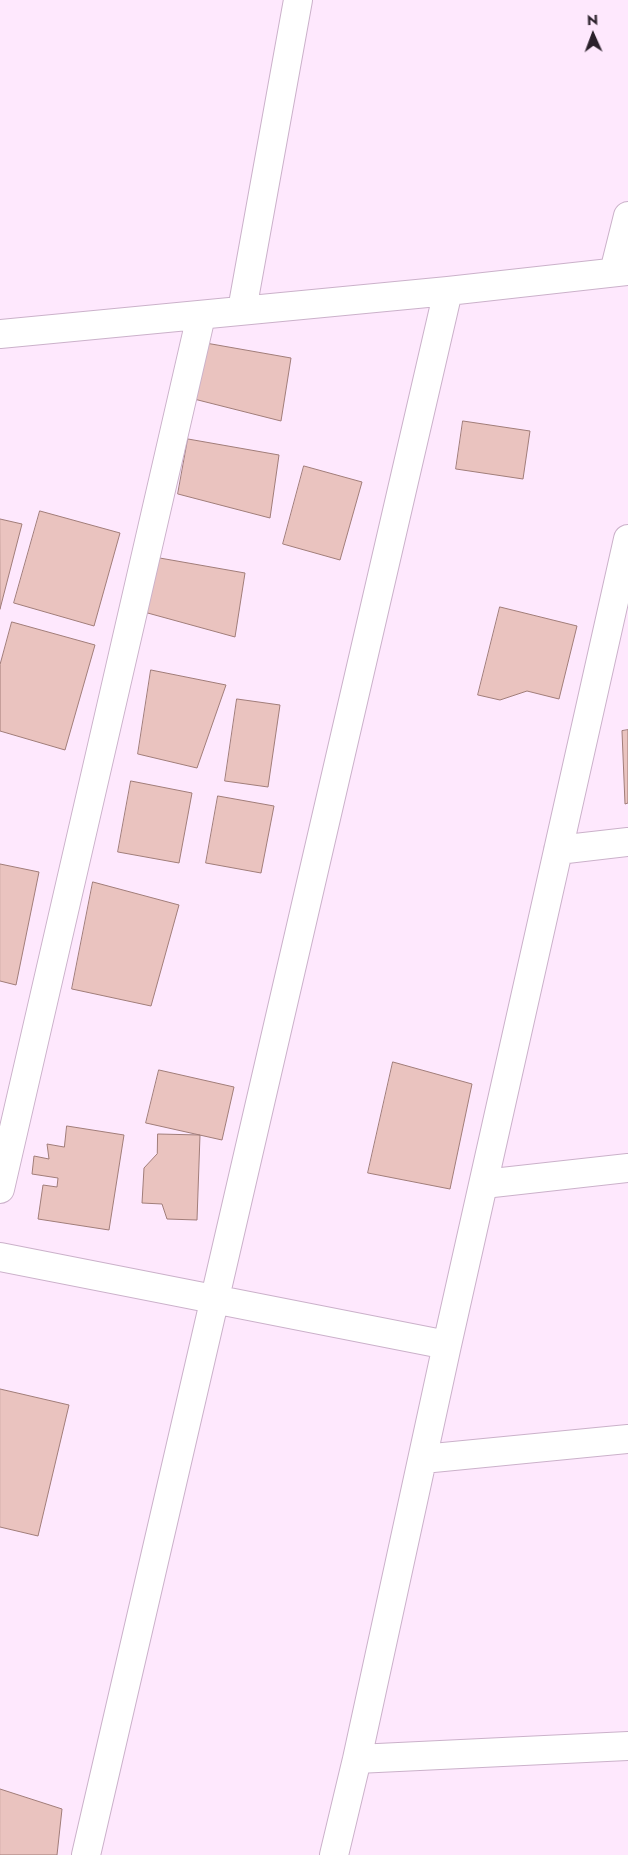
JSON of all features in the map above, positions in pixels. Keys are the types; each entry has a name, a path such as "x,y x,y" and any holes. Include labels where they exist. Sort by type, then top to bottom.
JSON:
{"street":[{"path":"242,310 298,0"},
{"path":"0,334 202,316 242,310 448,291 621,271 628,216"},
{"path":"86,1855 448,291"},
{"path":"0,1189 202,316"},
{"path":"334,1855 357,1759 447,1345 558,850 623,583 628,539"},
{"path":"558,850 628,842"},
{"path":"484,1184 628,1168"},
{"path":"0,1257 447,1345"},
{"path":"423,1459 628,1439"},
{"path":"357,1759 628,1746"}],"building":[{"path":"200,342 291,358 281,421 190,398"},
{"path":"463,421 530,431 523,479 456,469"},
{"path":"188,439 279,455 270,518 178,494"},
{"path":"304,466 362,482 340,560 283,544"},
{"path":"40,511 120,533 94,626 14,603"},
{"path":"0,519 22,524 0,609"},
{"path":"154,557 245,573 235,637 144,612"},
{"path":"500,607 577,626 559,699 527,691 500,700 478,695"},
{"path":"12,622 95,645 65,750 0,731 0,665"},
{"path":"151,670 226,685 197,768 138,754"},
{"path":"237,699 280,705 268,787 225,781"},
{"path":"628,730 628,803 625,804 622,731"},
{"path":"131,781 192,793 179,863 118,852"},
{"path":"218,796 274,806 261,873 206,863"},
{"path":"0,864 39,872 16,985 0,981"},
{"path":"93,882 179,905 151,1006 72,989"},
{"path":"393,1062 472,1084 450,1189 368,1173"},
{"path":"159,1070 234,1087 222,1140 146,1123"},
{"path":"67,1126 124,1135 109,1230 38,1219 43,1185 57,1187 58,1178 32,1174 34,1156 49,1159 47,1144 64,1147"},
{"path":"158,1134 200,1135 197,1220 167,1219 162,1204 142,1203 144,1168 157,1154"},
{"path":"0,1389 69,1405 38,1536 0,1527"},
{"path":"0,1789 62,1809 57,1855 0,1855"}]}
